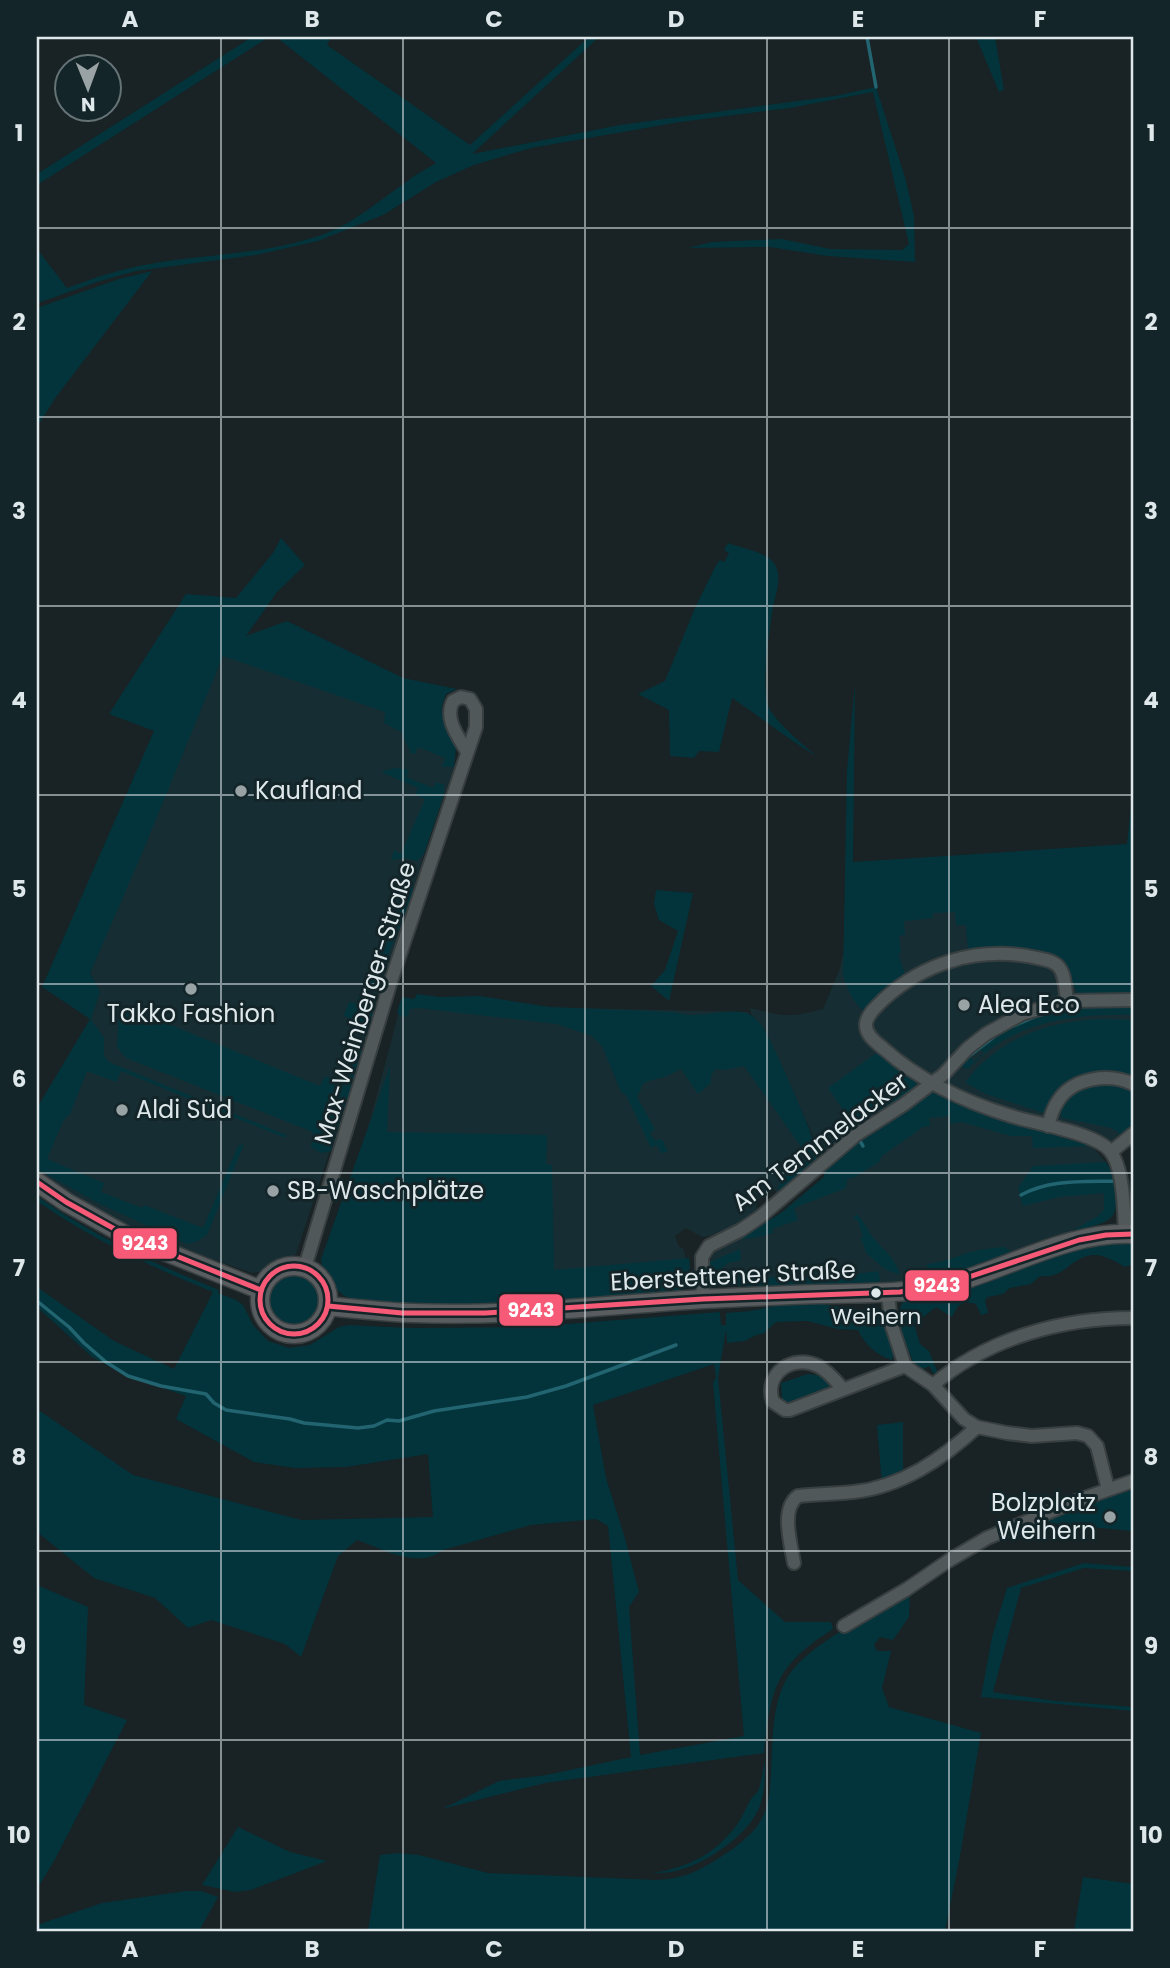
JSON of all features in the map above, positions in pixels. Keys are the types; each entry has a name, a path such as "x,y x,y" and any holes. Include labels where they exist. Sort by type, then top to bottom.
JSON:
{"main road":[{"path":"37,1182 66,1202 129,1237 261,1290"},
{"name":"Eberstettener Straße","path":"328,1306 412,1313 473,1313 552,1311 781,1295 888,1293 944,1286 1073,1241 1129,1234"},
{"path":"294,1265 305,1267 314,1271 326,1286 328,1306 317,1325 308,1331 286,1333 267,1322 259,1301 261,1290 265,1280 273,1272 294,1265"}],"street":[{"name":"Max-Weinberger-Straße","path":"305,1267 390,984 467,752"},
{"path":"1067,1001 1064,979 1059,967 1050,961 1028,956 996,954 967,957 914,976 874,1009 867,1019 866,1028 875,1041 895,1058 932,1083 1010,1116 1095,1140 1111,1152 1120,1181 1129,1234"},
{"name":"Am Temmelacker","path":"704,1299 701,1261 709,1245 741,1230 775,1206 856,1135 903,1105 948,1070 976,1041 998,1026 1035,1009 1067,1001 1133,1000"},
{"path":"1048,1126 1057,1102 1067,1091 1082,1083 1108,1077 1133,1084"},
{"path":"1111,1152 1133,1134"},
{"path":"888,1293 891,1323 905,1366 933,1385 964,1419 977,1427 1032,1436 1070,1433 1088,1436 1097,1447 1108,1489"},
{"path":"933,1385 977,1354 1018,1337 1079,1322 1133,1318"},
{"path":"843,1389 821,1368 805,1363 780,1371 772,1381 770,1389 773,1402 785,1410 790,1410 905,1366"},
{"path":"794,1563 788,1521 793,1500 799,1496 853,1492 894,1483 929,1464 977,1427"},
{"path":"844,1626 987,1538 1039,1515 1133,1481"}],"shaded area":[{"path":"252,37 269,37 37,185 37,174"},
{"path":"276,37 331,37 327,45 470,145 589,37 599,37 472,154 620,125 835,96 876,87 905,177 914,216 915,262 827,256 770,247 688,248 712,242 782,239 830,249 902,250 909,244 873,92 790,108 680,122 531,148 474,165 436,182 383,215 318,241 256,255 136,271 38,303 37,249 67,288 144,265 278,247 318,236 343,225 436,163"},
{"path":"976,37 995,37 1004,90 999,92"},
{"path":"152,271 56,397 37,427 37,308 119,279"},
{"path":"281,538 305,565 277,592 246,636 287,621 403,678 457,689 446,694 442,708 443,717 455,741 456,752 454,767 442,767 445,758 418,747 415,754 411,753 401,732 384,723 385,712 223,656 90,973 100,992 91,1019 104,1038 104,1056 109,1062 286,1135 285,1138 121,1071 116,1082 87,1071 70,1114 63,1121 47,1159 104,1183 101,1192 203,1228 238,1146 244,1144 207,1235 187,1244 98,1203 37,1169 37,1108 90,1019 42,987 154,731 109,714 186,594 236,598 273,553"},
{"path":"728,543 763,555 776,566 778,583 766,659 766,699 778,720 818,757 732,698 719,752 699,751 694,758 670,756 669,710 638,694 665,681 716,565 720,560 724,562 729,553 724,550"},
{"path":"233,640 456,740 454,767 296,1254 265,1271 252,1273 138,1233 61,1191 37,1173 37,1108 91,1019 100,992 90,973 223,656"},
{"path":"855,683 853,862 1127,844 1133,787 1133,995 1078,993 1066,967 1044,953 1018,948 968,949 966,925 956,925 955,912 933,913 933,918 904,921 905,935 899,936 901,953 898,953 906,978 866,1012 854,1001 843,976 847,771"},
{"path":"394,768 409,770 406,777 433,788 436,782 444,785 444,793 424,854 417,861 405,858 391,860 394,850 401,854 425,799 415,795 418,788 381,772"},
{"path":"398,878 409,878 413,881 413,892 366,1010 375,1013 369,1025 358,1023 344,1015 349,1002 356,1004 404,889 396,883"},
{"path":"656,890 693,893 669,1001 651,986 665,970 678,931 659,920 654,904"},
{"path":"1133,906 1133,1143 1092,1146 1106,1162 1114,1177 1116,1205 1110,1219 1072,1231 1014,1255 919,1284 741,1286 722,1283 712,1275 710,1262 715,1251 754,1231 781,1213 824,1177 813,1136 765,1030 751,1014 750,1008 781,1015 797,1015 823,1009 859,911"},
{"path":"417,994 440,997 480,996 550,1007 694,1015 732,1012 749,1014 764,1029 812,1135 818,1158 807,1172 778,1193 780,1180 809,1158 744,1066 716,1069 711,1075 711,1083 698,1094 681,1069 643,1084 637,1097 655,1129 650,1133 655,1141 663,1141 668,1152 661,1153 657,1145 651,1148 626,1095 621,1092 602,1046 592,1036 557,1024 418,1008 410,1009 406,1017 399,1015 397,1012 402,997 414,999"},
{"path":"401,1004 748,1012 817,1161 778,1193 773,1189 756,1201 757,1211 742,1222 709,1236 702,1237 686,1228 675,1236 686,1259 675,1282 334,1257"},
{"path":"1110,1005 1133,1006 1133,1015 1088,1016 1044,1024 1003,1040 968,1069 960,1066 969,1056 974,1061 984,1053 979,1047 1025,1021 1057,1011"},
{"path":"129,1008 320,1086 325,1076 335,1080 348,1049 339,1045 346,1042 356,1044 362,1053 331,1151 321,1153 311,1147 313,1132 126,1058 117,1047 119,1015 125,1017"},
{"path":"1105,1019 1133,1020 1133,1081 1119,1074 1056,1096 1044,1113 986,1094 966,1083 994,1053 1028,1034 1065,1023"},
{"path":"879,1051 916,1080 916,1088 857,1130 828,1088"},
{"path":"390,1066 387,1132 547,1135 546,1164 552,1165 554,1270 689,1258 690,1267 683,1291 676,1294 500,1307 429,1306 364,1301 352,1299 339,1292 322,1271 321,1259"},
{"path":"1105,1083 1129,1087 1133,1091 1133,1128 1123,1137 1107,1127 1062,1118 1061,1109 1068,1097 1082,1089"},
{"path":"932,1093 999,1119 1091,1146 1033,1148 1032,1136 1011,1136 961,1122 951,1124 949,1116 929,1118 930,1126 923,1127 882,1156 879,1162 847,1180 846,1188 794,1208 798,1220 772,1229 773,1233 738,1239 781,1213 824,1177 824,1170 860,1138"},
{"path":"1106,1162 1112,1175 1116,1200 1116,1208 1109,1219 1072,1231 1104,1210 1104,1193 1059,1197 1023,1206 1018,1188 1033,1166"},
{"path":"37,1196 80,1224 125,1248 219,1290 218,1293 243,1305 253,1325 268,1341 289,1348 310,1345 339,1327 349,1325 409,1328 528,1327 720,1312 721,1325 726,1325 726,1313 780,1305 821,1304 882,1315 894,1353 892,1360 872,1349 858,1330 838,1329 807,1321 776,1322 763,1334 745,1341 727,1343 726,1329 718,1378 738,1580 785,1622 831,1622 833,1629 799,1655 779,1680 770,1711 764,1753 545,1783 442,1809 499,1781 546,1775 631,1757 608,1526 596,1519 531,1525 423,1558 400,1556 357,1540 338,1556 301,1657 285,1644 211,1620 188,1628 155,1598 94,1578 37,1532 37,1409 133,1475 301,1520 433,1517 428,1454 346,1467 295,1468 254,1462 176,1419 186,1396 128,1376 92,1357 37,1307 37,1287 114,1341 174,1369 213,1292 122,1251 37,1201","holes":["714,1364 716,1377 713,1383 744,1736 640,1755 629,1607 639,1592 606,1478 593,1405"]},
{"path":"857,1214 900,1274 885,1269 865,1252 858,1221 853,1218"},
{"path":"1133,1241 1133,1264 1125,1267 1103,1256 1087,1256 1056,1274 1040,1276 1031,1284 1010,1288 1003,1294 988,1297 985,1300 988,1313 981,1315 976,1304 966,1302 958,1306 952,1317 936,1307 914,1324 920,1344 929,1351 938,1373 933,1373 929,1366 922,1370 915,1369 898,1327 904,1325 901,1318 895,1320 904,1299 1080,1245"},
{"path":"1005,1247 1014,1255 942,1277 928,1274 927,1264 975,1251"},
{"path":"740,1249 741,1260 728,1263 722,1268 726,1275 824,1278 878,1271 880,1279 875,1287 743,1287 729,1285 717,1279 710,1262"},
{"path":"293,1270 304,1272 317,1283 322,1299 320,1310 309,1323 293,1328 282,1326 269,1315 264,1299 266,1288 277,1275"},
{"path":"808,1374 822,1377 832,1385 796,1401 788,1403 782,1399 781,1383"},
{"path":"903,1422 903,1476 882,1484 877,1425"},
{"name":"Bolzplatz Weihern","path":"1133,1489 1133,1531 1037,1522"},
{"path":"1084,1563 1133,1567 1133,1571 1084,1568 1021,1588 993,1692 1055,1701 1133,1707 1133,1711 981,1697 992,1637 1007,1588"},
{"path":"37,1585 88,1607 84,1705 127,1720 37,1889"},
{"path":"910,1594 909,1617 893,1640 880,1637 874,1645 877,1651 891,1651 882,1688 889,1707 981,1733 945,1931 368,1931 380,1855 419,1855 488,1873 657,1880 683,1876 714,1861 746,1838 765,1813 770,1786 775,1712 787,1678 797,1665 825,1641"},
{"path":"765,1759 761,1802 746,1828 725,1847 702,1861 676,1871 652,1873 678,1867 701,1857 730,1834 758,1791"},
{"path":"238,1827 290,1852 327,1861 251,1890 235,1892 202,1885"},
{"path":"1083,1877 1133,1884 1133,1931 1074,1931"},
{"path":"201,1891 218,1897 199,1931 37,1931 37,1925 102,1903"}],"waterway":[{"path":"867,37 876,87"},
{"path":"1123,1006 1133,1006"},
{"path":"1053,1011 1080,1007"},
{"path":"1011,1027 1039,1015"},
{"path":"969,1056 995,1036"},
{"path":"857,1136 863,1146"},
{"path":"1021,1195 1055,1184 1117,1181"},
{"path":"37,1301 106,1362 128,1376 161,1386 206,1394 226,1410 304,1423 358,1428 374,1426 387,1420 399,1421 434,1411 527,1397 566,1386 676,1345"}],"transit line":[{"name":"9243","path":"37,1182 66,1202 129,1237 261,1290"},
{"name":"9243","path":"328,1306 402,1313 485,1313 703,1299 900,1292 951,1283 1079,1240 1133,1234"},
{"name":"9243","path":"287,1266 301,1266 313,1271 323,1281 328,1300 323,1319 313,1329 301,1334 287,1334 275,1329 265,1319 260,1307 260,1293 265,1281 275,1271 287,1266"}],"place":[{"name":"Kaufland","path":"241,791"},
{"name":"Takko Fashion","path":"191,989"},
{"name":"Alea Eco","path":"964,1005"},
{"name":"Aldi Süd","path":"122,1110"},
{"name":"SB-Waschplätze","path":"273,1191"},
{"name":"Weihern","path":"876,1293"},
{"name":"Bolzplatz Weihern","path":"1110,1517"}]}
